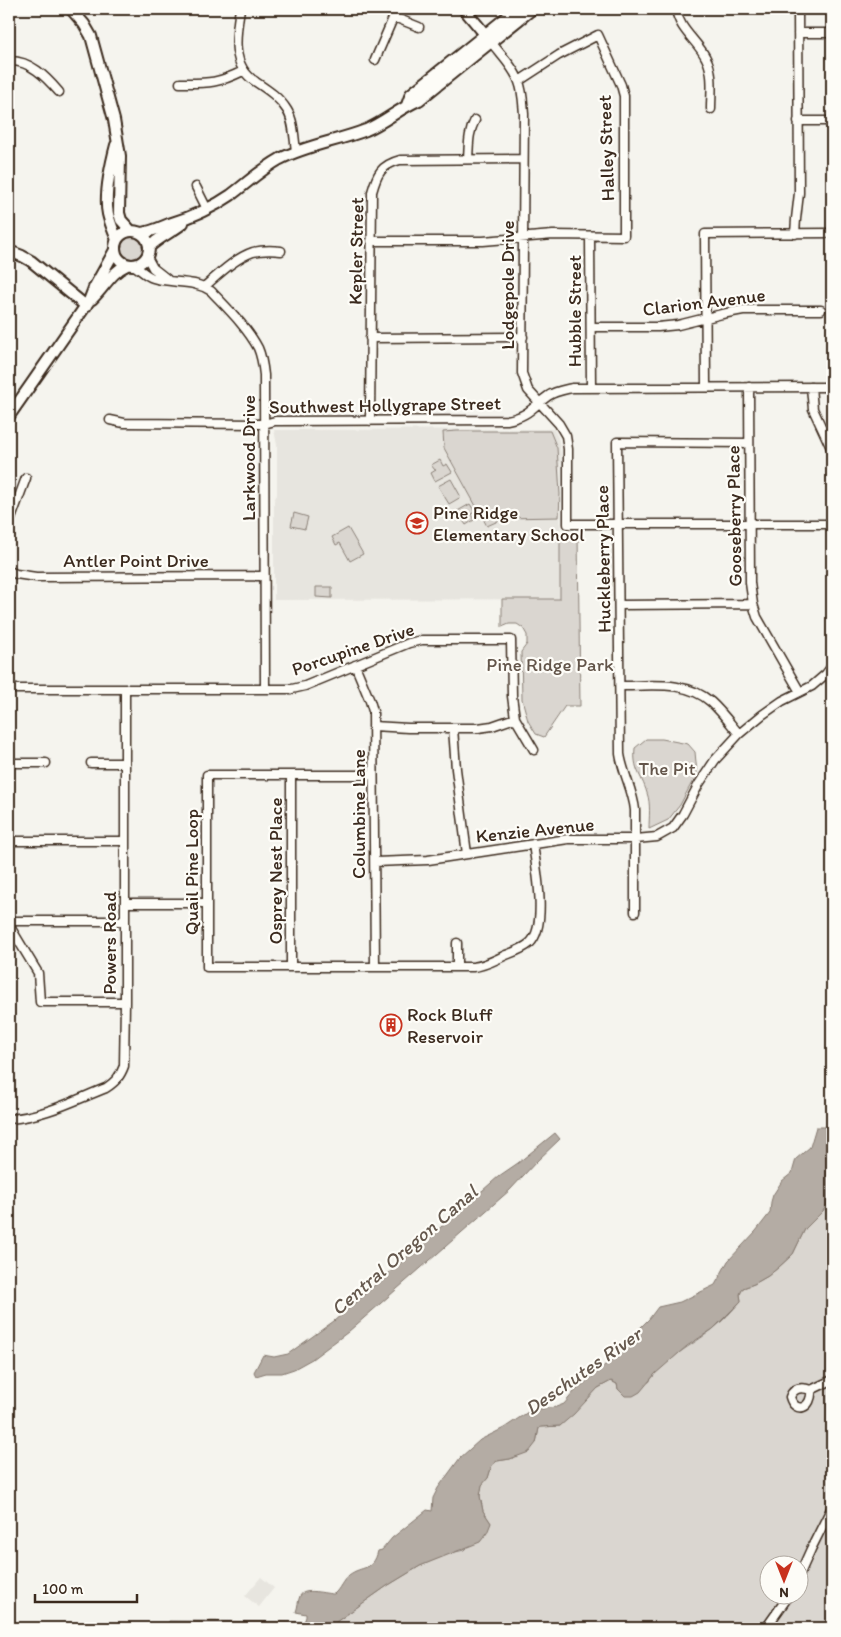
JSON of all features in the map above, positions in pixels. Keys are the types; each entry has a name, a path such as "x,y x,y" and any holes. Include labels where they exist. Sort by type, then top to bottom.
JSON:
{"main road":[{"path":"71,9 84,24 91,36 111,111 120,156 119,213 121,220 146,238 148,252"},
{"path":"464,9 488,38"},
{"path":"488,38 517,9"},
{"path":"9,416 87,303 124,233 151,232 188,219 231,195 267,167 296,151 340,139 379,124 407,105 411,94 488,38 532,9"},
{"path":"117,142 113,155 106,206 118,259 130,265"},
{"path":"87,303 99,292 115,272 130,265 143,262 148,252 160,238 188,219"},
{"path":"9,251 15,252 31,261 87,303"}],"street":[{"path":"240,9 236,35 238,60 243,72 272,92 285,107 292,121 296,151"},
{"path":"376,60 397,9"},
{"path":"676,9 680,25 702,52 709,66 711,80 710,109"},
{"path":"795,234 799,199 798,9"},
{"path":"394,17 419,27"},
{"path":"798,34 832,33"},
{"name":"Halley Street","path":"519,82 559,55 598,35 621,85 624,96 624,236 590,236"},
{"name":"Lodgepole Drive","path":"488,38 519,82 524,114 522,373 528,390 560,424 566,436 568,450 568,524 619,524"},
{"path":"9,61 26,64 43,74 58,92"},
{"path":"180,83 226,80 243,72"},
{"path":"468,159 469,136 475,120"},
{"path":"798,121 832,121"},
{"name":"Kepler Street","path":"370,421 372,192 376,178 389,163 400,160 524,159"},
{"path":"196,187 208,209"},
{"path":"706,387 705,234 832,233"},
{"path":"371,241 483,240 553,235 590,236"},
{"name":"Hubble Street","path":"590,236 591,387"},
{"path":"130,265 153,278 204,286 242,258 254,252 281,251"},
{"path":"148,252 153,268 168,280"},
{"name":"Larkwood Drive","path":"204,286 248,333 258,349 262,361 264,375 265,688"},
{"name":"Clarion Avenue","path":"591,327 658,327 678,325 743,310 821,310"},
{"path":"370,338 522,337"},
{"name":"Gooseberry Place","path":"749,387 750,583 753,604 757,617 800,692"},
{"path":"811,387 813,409 832,450"},
{"name":"Southwest Hollygrape Street","path":"110,420 124,423 264,424 275,421 506,420 527,414 549,395 572,388 832,387"},
{"name":"Huckleberry Place","path":"635,912 636,839 634,799 624,775 620,754 618,442 749,443"},
{"path":"9,524 26,478"},
{"path":"619,524 832,524"},
{"name":"Antler Point Drive","path":"9,571 36,577 264,576"},
{"path":"620,605 753,604"},
{"name":"Porcupine Drive","path":"9,689 292,689 305,686 408,643 422,640 511,640 512,696 515,718"},
{"name":"Columbine Lane","path":"355,665 370,701 374,726 375,967"},
{"name":"Kenzie Avenue","path":"375,862 428,860 568,839 636,839 657,837 673,828 715,760 739,734 775,706 820,680 832,666"},
{"path":"620,686 674,686 688,688 712,702 739,734"},
{"name":"Powers Road","path":"9,1119 45,1112 106,1088 115,1082 124,1066 125,688"},
{"path":"374,726 453,728 492,726 515,718 534,750"},
{"name":"Kenzie Avenue","path":"453,728 456,769 467,854"},
{"path":"9,763 46,763"},
{"path":"91,763 125,763"},
{"name":"Quail Pine Loop","path":"373,775 207,775 207,967 473,967 484,965 520,949 530,943 535,937 539,919 539,892 533,844"},
{"name":"Osprey Nest Place","path":"291,775 291,967"},
{"path":"9,841 125,841"},
{"path":"125,903 208,903"},
{"path":"125,921 9,923 38,973 40,1002 125,1002"},
{"path":"457,943 457,967"},
{"path":"811,1390 832,1380"},
{"path":"808,1556 832,1507"},
{"path":"766,1628 783,1604"}],"shaded area":[{"name":"Pine Ridge Elementary School","path":"554,429 558,437 561,454 560,599 274,600 274,500 277,495 277,445 274,430"},
{"path":"832,1115 832,1196 823,1211 805,1229 793,1254 768,1276 743,1288 740,1294 741,1301 713,1329 687,1346 655,1374 640,1392 633,1396 625,1396 618,1389 617,1384 611,1381 598,1388 560,1426 539,1428 536,1443 529,1452 510,1459 497,1461 492,1465 488,1478 482,1485 480,1496 483,1511 491,1523 487,1533 480,1542 420,1566 387,1586 336,1622 334,1628 293,1628 298,1623 301,1625 306,1617 306,1614 296,1612 302,1593 310,1591 334,1594 349,1575 370,1565 376,1558 378,1551 382,1550 392,1538 427,1510 432,1511 433,1498 438,1488 460,1458 480,1440 504,1428 531,1410 556,1407 564,1404 574,1392 613,1358 658,1307 680,1302 715,1285 728,1261 770,1213 773,1195 782,1181 792,1173 796,1159 810,1147 816,1127 825,1127"},
{"path":"555,1133 560,1139 510,1190 348,1332 312,1359 294,1369 282,1373 266,1373 256,1376 254,1372 263,1355 274,1357 288,1354 334,1321 499,1176"},
{"path":"261,1577 274,1588 259,1607 245,1596"}],"green space":[{"path":"132,237 140,240 143,248 140,256 132,259 124,256 121,248 124,240"},
{"path":"550,431 557,448 560,494 559,517 505,518 487,526 444,448 443,432"},
{"path":"440,460 443,466 447,464 452,472 435,481 431,473 436,470 431,465"},
{"path":"451,479 461,497 449,504 438,486"},
{"path":"470,504 475,512 471,514 474,520 466,525 462,519 458,521 454,513"},
{"path":"294,513 308,517 305,529 291,526"},
{"path":"348,528 363,554 350,561 340,543 336,545 332,537"},
{"name":"Pine Ridge Park","path":"560,534 578,534 580,706 565,706 544,737 536,734 528,721 522,699 521,652 527,644 527,635 523,628 517,624 509,624 502,627 502,599 560,599"},
{"path":"316,587 332,587 332,598 316,597"},
{"name":"The Pit","path":"646,739 662,739 688,744 695,752 697,773 680,805 668,820 649,829 648,797 635,762 635,748"},
{"path":"832,1196 832,1628 334,1628 336,1622 387,1586 420,1566 447,1554 464,1550 491,1523 483,1511 480,1496 482,1484 488,1478 492,1465 497,1461 519,1455 536,1443 539,1428 560,1426 598,1388 611,1381 617,1384 618,1389 649,1382 670,1359 705,1335 724,1319 741,1301 740,1294 743,1288 768,1276 793,1254 805,1229 823,1211"},
{"path":"169,1621 311,1622 305,1628 169,1628"}],"place":[{"name":"Pine Ridge Elementary School","path":"417,523"},
{"name":"Rock Bluff Reservoir","path":"391,1025"}],"water label":[{"name":"Central Oregon Canal","path":"404,1250"},
{"name":"Deschutes River","path":"583,1371"}]}
